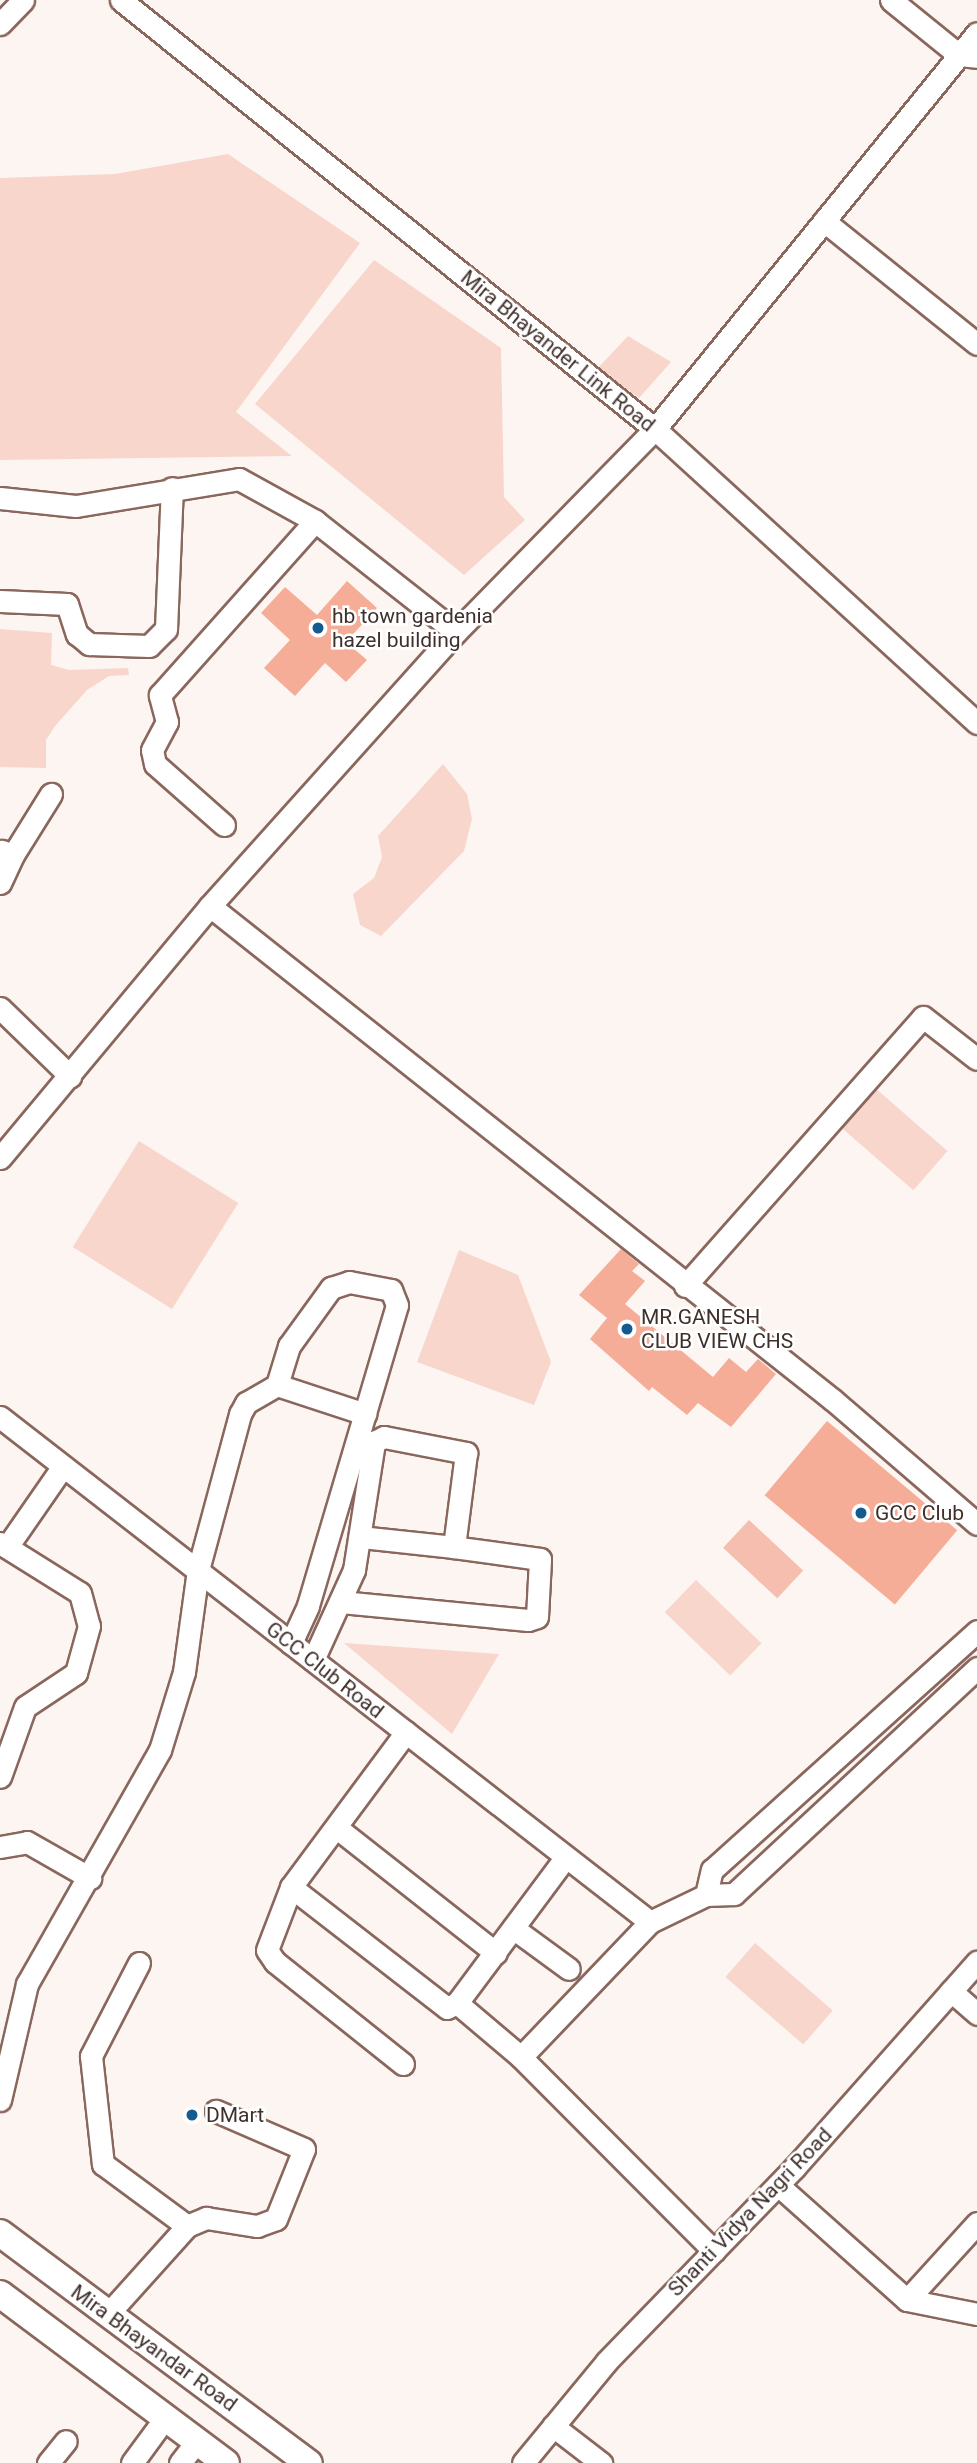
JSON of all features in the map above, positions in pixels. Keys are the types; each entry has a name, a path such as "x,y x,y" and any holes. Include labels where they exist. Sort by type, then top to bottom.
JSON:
{"main road":[{"name":"Mira Bhayandar Road","path":"0,2233 309,2463"},
{"path":"0,2252 280,2463"},
{"path":"0,2294 226,2463"},
{"path":"0,2309 194,2458"}],"street":[{"path":"0,24 23,0"},
{"name":"Mira Bhayander Link Road","path":"121,0 655,429 977,723"},
{"path":"891,0 968,56"},
{"path":"0,1158 210,906 456,632 655,429 824,221 968,56 977,33"},
{"path":"824,221 977,344"},
{"path":"0,498 76,506 239,479 315,521 456,632"},
{"path":"0,601 67,604 77,634 89,645 149,646 166,629 172,488"},
{"path":"224,825 155,764 152,750 167,722 160,695 315,521"},
{"path":"0,883 7,853 51,794"},
{"path":"210,906 685,1286 833,1400 977,1524"},
{"path":"0,1008 71,1076"},
{"path":"685,1286 923,1017 977,1059"},
{"path":"0,2100 9,2022 27,1984 90,1878 160,1750 184,1672 198,1570 240,1414 246,1403 277,1385 295,1337 331,1288 349,1282 391,1290 397,1305 309,1606 291,1643"},
{"path":"277,1385 365,1413"},
{"name":"GCC Club Road","path":"0,1417 650,1922"},
{"path":"313,1660 341,1602 360,1537 373,1447 384,1437 466,1453 454,1547"},
{"path":"0,1777 25,1707 76,1673 89,1626 79,1593 4,1545 63,1466"},
{"path":"341,1602 537,1617 540,1559 360,1537"},
{"path":"706,1895 712,1870 977,1631"},
{"path":"520,2057 650,1922 706,1895 734,1894 977,1668"},
{"path":"403,2064 270,1957 270,1939 291,1887 406,1732"},
{"path":"337,1828 496,1953"},
{"path":"0,1847 27,1842 90,1878"},
{"path":"457,2003 566,1857"},
{"path":"712,1870 734,1894"},
{"path":"291,1887 440,2004 457,2003 520,2057 713,2251"},
{"path":"513,1928 569,1969"},
{"name":"Shanti Vidya Nagri Road","path":"523,2463 553,2426 713,2251 778,2185 977,1962"},
{"path":"139,1964 91,2056 103,2164 187,2226"},
{"path":"951,1991 977,2014"},
{"path":"107,2315 187,2226 206,2218 257,2226 276,2219 304,2149 216,2110"},
{"path":"778,2185 907,2300 977,2314"},
{"path":"907,2300 977,2223"},
{"path":"553,2426 601,2463"},
{"path":"132,2463 157,2429"},
{"path":"48,2463 66,2441"}],"shaded area":[{"path":"228,154 360,243 236,412 292,456 0,460 0,178 115,174"},
{"path":"374,260 501,348 504,497 525,520 464,575 255,404"},
{"path":"628,336 671,362 639,398 597,369"},
{"path":"0,629 52,633 51,665 69,670 128,668 129,675 109,676 87,690 55,726 46,740 46,768 0,767"},
{"path":"443,764 467,794 472,819 464,851 381,936 360,925 353,894 374,878 382,857 378,836"},
{"path":"875,1088 947,1151 913,1190 841,1127"},
{"path":"139,1141 238,1203 172,1309 73,1247"},
{"path":"459,1250 518,1275 551,1362 534,1405 417,1362"},
{"path":"749,1520 803,1570 777,1598 723,1548"},
{"path":"696,1580 761,1643 730,1676 665,1612"},
{"path":"344,1643 499,1654 452,1734"},
{"path":"755,1943 833,2011 803,2045 725,1977"}],"building":[{"name":"hb town gardenia hazel building","path":"347,581 377,608 346,642 367,660 346,682 325,663 295,696 264,668 290,640 261,613 285,587 317,615"},
{"name":"MR.GANESH CLUB VIEW CHS","path":"621,1249 639,1264 632,1271 645,1281 625,1304 713,1377 729,1358 746,1372 758,1359 776,1374 731,1427 698,1403 687,1415 652,1387 649,1391 590,1339 607,1318 579,1295"},
{"name":"GCC Club","path":"827,1421 957,1530 895,1605 765,1495"}],"place":[{"name":"hb town gardenia hazel building","path":"318,628"},
{"name":"MR.GANESH CLUB VIEW CHS","path":"627,1329"},
{"name":"GCC Club","path":"861,1513"},
{"name":"DMart","path":"192,2115"}]}
